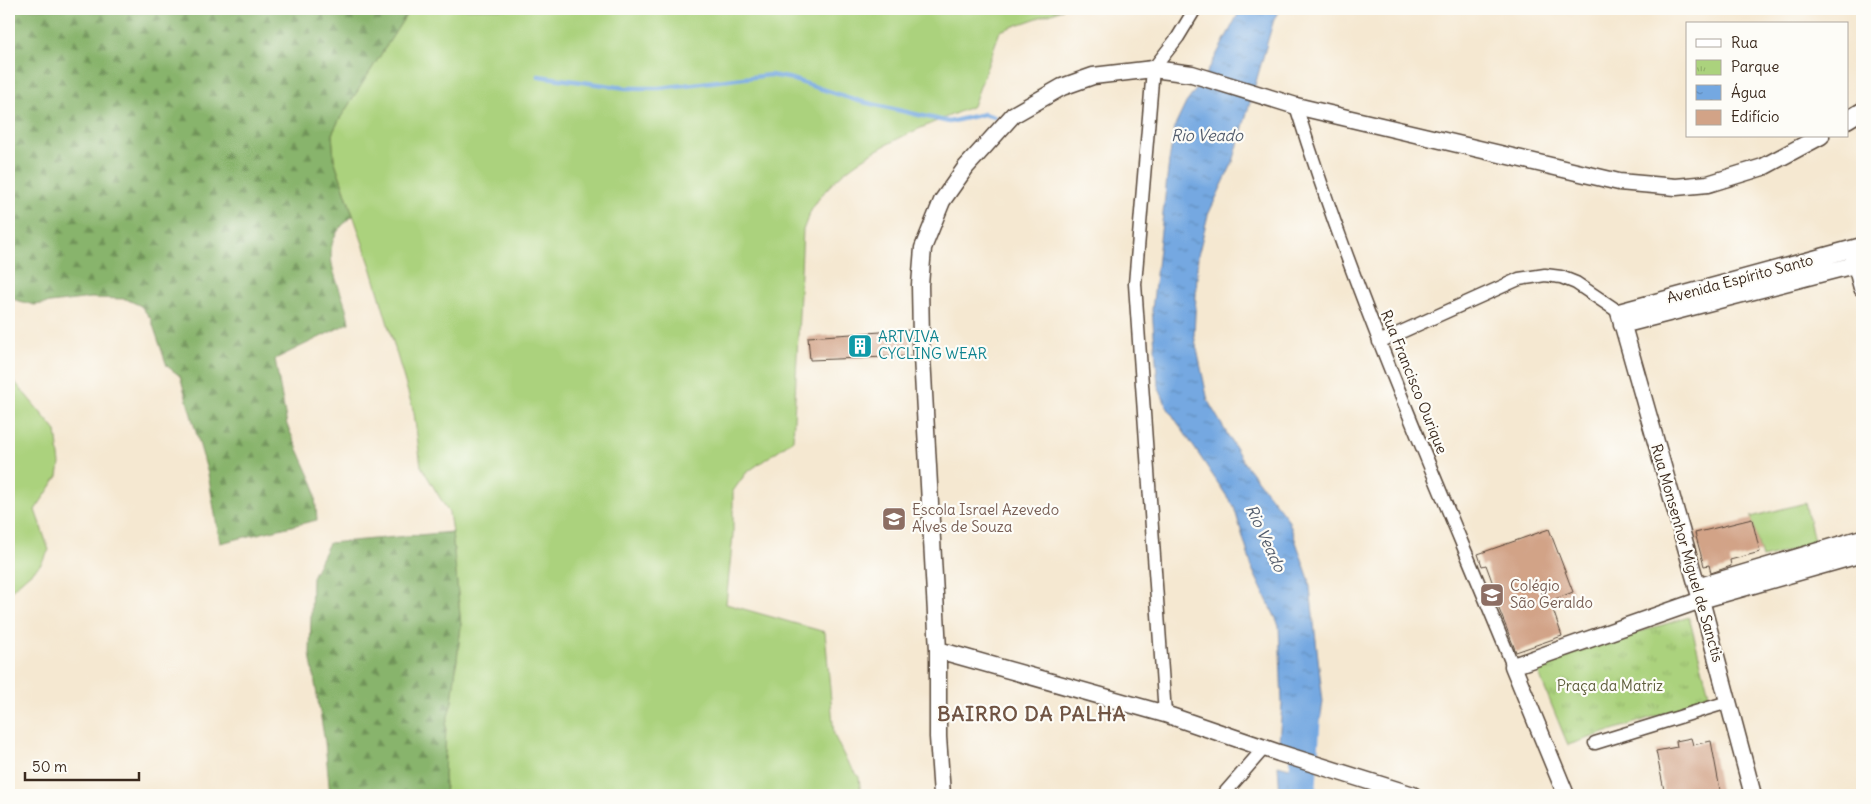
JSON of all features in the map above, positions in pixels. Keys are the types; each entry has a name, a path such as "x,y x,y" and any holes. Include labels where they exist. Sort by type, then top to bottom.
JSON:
{"street":[{"path":"1165,714 1135,303 1153,69 1178,37 1195,9"},
{"path":"942,795 938,737 938,650 922,357 920,285 923,248 942,201 966,167 1013,115 1062,87 1093,76 1153,69 1192,74 1296,106 1619,182 1647,186 1708,184 1727,179 1763,167 1817,138"},
{"name":"Rua Francisco Ourique","path":"1296,106 1316,172 1379,342 1513,666"},
{"path":"1848,119 1862,111"},
{"path":"1858,256 1862,288"},
{"name":"Avenida Espírito Santo","path":"1620,319 1858,256"},
{"path":"1379,342 1519,279 1545,275 1561,277 1576,283 1620,319"},
{"name":"Rua Monsenhor Miguel de Sanctis","path":"1620,319 1699,593 1752,794"},
{"path":"1566,795 1513,666 1699,593 1862,538"},
{"path":"1699,593 1862,554"},
{"path":"938,650 1165,714 1271,751 1413,795"},
{"path":"1595,743 1728,702"},
{"path":"1223,795 1271,751"}],"green space":[{"path":"9,9 410,9 332,134 334,159 353,216 340,228 333,241 331,254 336,280 349,323 275,359 287,425 314,485 317,520 220,543 208,474 180,376 167,366 151,319 141,306 126,299 91,298 34,305 9,298"},
{"path":"410,9 1063,9 1000,31 973,106 907,134 863,159 843,173 826,190 812,209 803,230 793,440 746,473 733,491 733,535 726,604 825,632 834,735 846,760 859,777 861,795 446,795 444,777 446,724 452,701 461,626 449,513 421,466 414,413 372,270 334,159 332,134"},
{"path":"9,375 56,431 60,464 58,476 35,510 49,550 41,564 9,592"},
{"path":"1805,503 1815,545 1762,558 1751,517"},
{"path":"452,532 461,626 452,701 446,724 444,777 446,795 330,795 325,742 310,654 312,577 329,543"},
{"name":"Praça da Matriz","path":"1689,617 1710,698 1568,745 1536,667 1596,645"}],"water":[{"name":"Rio Veado","path":"1241,9 1280,9 1274,19 1233,162 1208,215 1198,256 1194,335 1208,401 1244,463 1288,519 1309,579 1323,702 1315,752 1279,741 1282,705 1279,625 1253,571 1234,507 1167,407 1158,386 1152,310 1169,161 1175,126 1186,103 1203,80"},
{"path":"1278,765 1315,775 1307,795 1280,795"}],"building":[{"name":"ARTVIVA CYCLING WEAR","path":"910,330 912,356 810,360 808,337"},
{"path":"1752,519 1760,552 1730,560 1731,566 1711,573 1709,565 1704,566 1695,533"},
{"path":"1549,529 1573,592 1550,601 1562,636 1516,652 1497,604 1500,603 1486,565 1482,566 1478,554"},
{"path":"1691,738 1693,745 1711,741 1721,795 1665,795 1656,751 1677,747 1676,741"}],"waterway":[{"path":"538,76 626,88 659,88 770,75 788,78 859,101 949,122 984,114 994,117"},
{"name":"Rio Veado","path":"1302,795 1307,712"}],"place":[{"name":"ARTVIVA CYCLING WEAR","path":"860,346"},
{"name":"Escola Israel Azevedo Alves de Souza","path":"894,519"},
{"name":"Colégio São Geraldo","path":"1492,595"}],"district":[{"name":"BAIRRO DA PALHA","path":"1032,714"}]}
